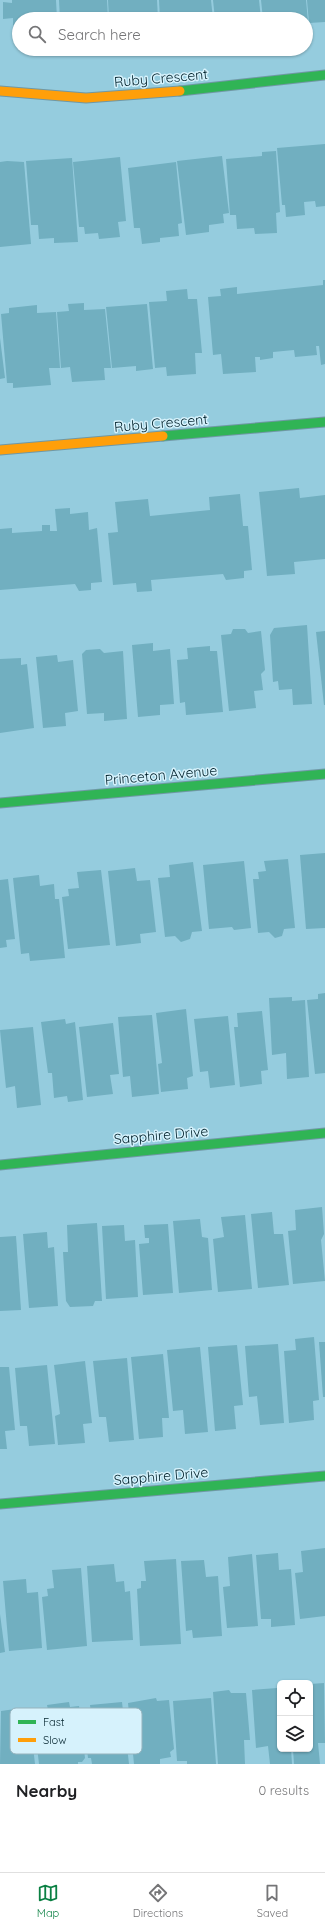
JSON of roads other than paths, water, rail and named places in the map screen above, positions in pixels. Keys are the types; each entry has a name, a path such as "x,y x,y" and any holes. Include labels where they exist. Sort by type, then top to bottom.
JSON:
{"street":[{"name":"Ruby Crescent","path":"0,91 86,98 156,94 325,75"},
{"name":"Ruby Crescent","path":"0,450 325,422"},
{"name":"Princeton Avenue","path":"0,803 325,774"},
{"name":"Sapphire Drive","path":"0,1165 325,1133"},
{"name":"Sapphire Drive","path":"0,1504 325,1476"}]}
